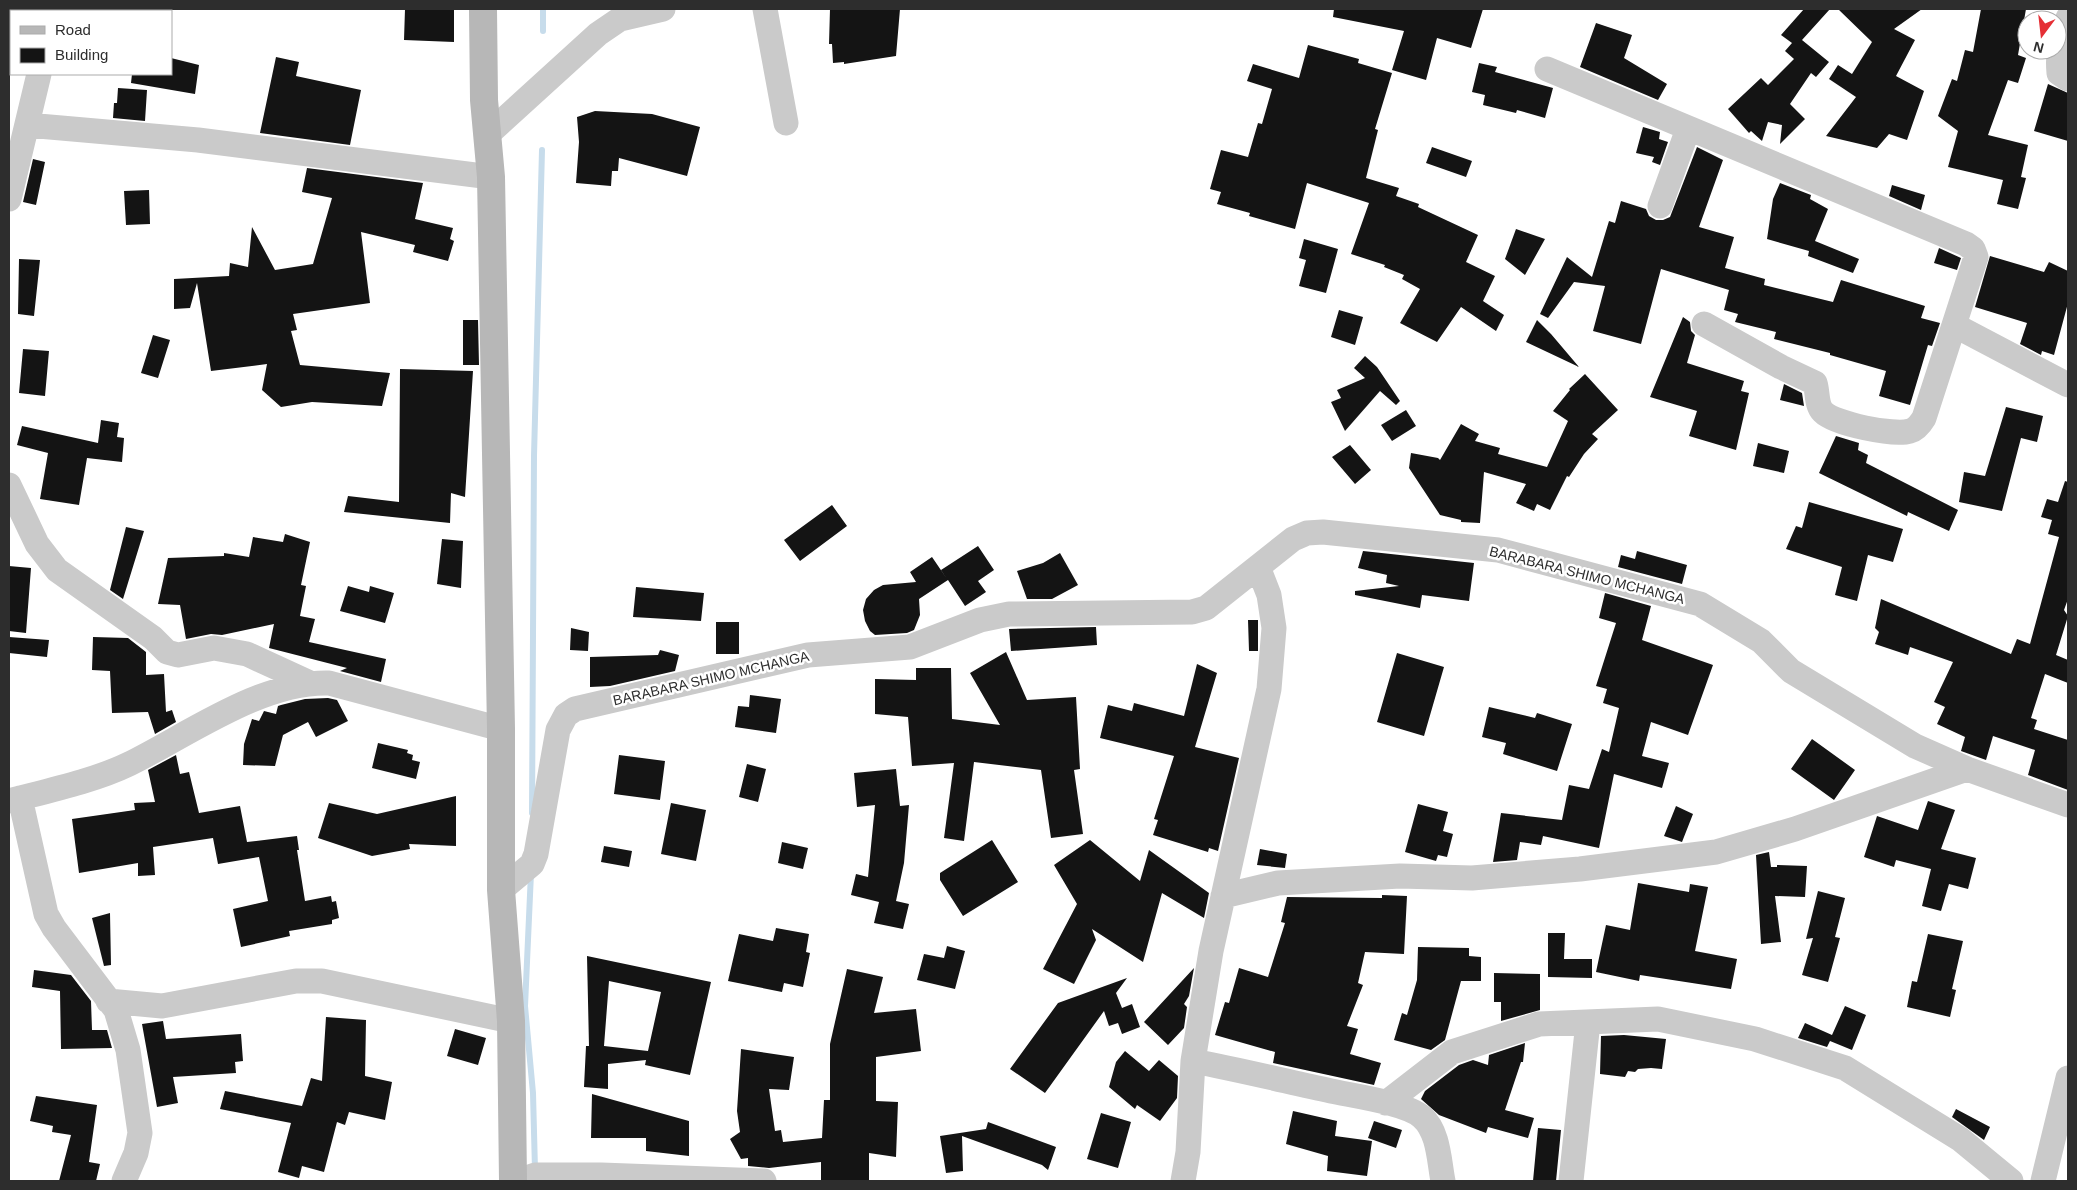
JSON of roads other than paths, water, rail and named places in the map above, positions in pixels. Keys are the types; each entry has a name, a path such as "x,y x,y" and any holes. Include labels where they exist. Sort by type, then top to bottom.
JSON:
{"street":[{"path":"483,9 484,100 491,177 501,730 501,890 511,1021 514,1181"},
{"path":"487,134 606,29 620,19 663,9"},
{"path":"765,9 786,123"},
{"path":"2068,18 2059,40 2058,65 2059,73 2068,79"},
{"path":"1547,69 1966,244 1973,249 1976,257 1924,418 1919,426 1910,431 1875,431 1826,415 1818,403 1815,383 1781,367 1704,324"},
{"path":"9,196 39,75"},
{"path":"27,124 198,140 491,177"},
{"path":"1660,206 1688,129"},
{"path":"1954,325 2068,385"},
{"path":"9,485 37,544 57,570 153,638 168,652 178,655 214,648 247,654 308,682"},
{"name":"BARABARA SHIMO MCHANGA","path":"501,890 532,864 536,854 558,730 566,715 575,709 808,655 910,648 980,620 1009,614 1192,612 1206,608 1293,538 1307,533 1323,532 1498,550 1700,604 1761,640 1791,671 1915,746 1967,769 2068,805"},
{"path":"1183,1181 1188,1152 1194,1061 1211,951 1269,689 1274,628 1269,595 1258,567"},
{"path":"124,1181 136,1153 140,1133 124,1032 116,1010 108,1002 46,914 15,800 128,764 198,725 282,688 308,682 329,683 501,730"},
{"path":"1223,896 1278,883 1400,876 1472,878 1580,869 1716,852 1795,829 1967,769"},
{"path":"108,1002 162,1006 296,981 322,981 511,1021"},
{"path":"1386,1103 1452,1052 1539,1024 1658,1019 1755,1039 1845,1068 1960,1139 2011,1181"},
{"path":"1572,1181 1588,1022"},
{"path":"1194,1061 1243,1070 1386,1103 1421,1116 1430,1126 1435,1139 1443,1181"},
{"path":"2043,1181 2068,1078"},
{"path":"517,1181 535,1175 601,1175 764,1181"}],"waterway":[{"path":"543,9 543,31"},
{"path":"532,813 534,456 542,150"},
{"path":"531,873 525,1006 533,1093 535,1170"}]}
